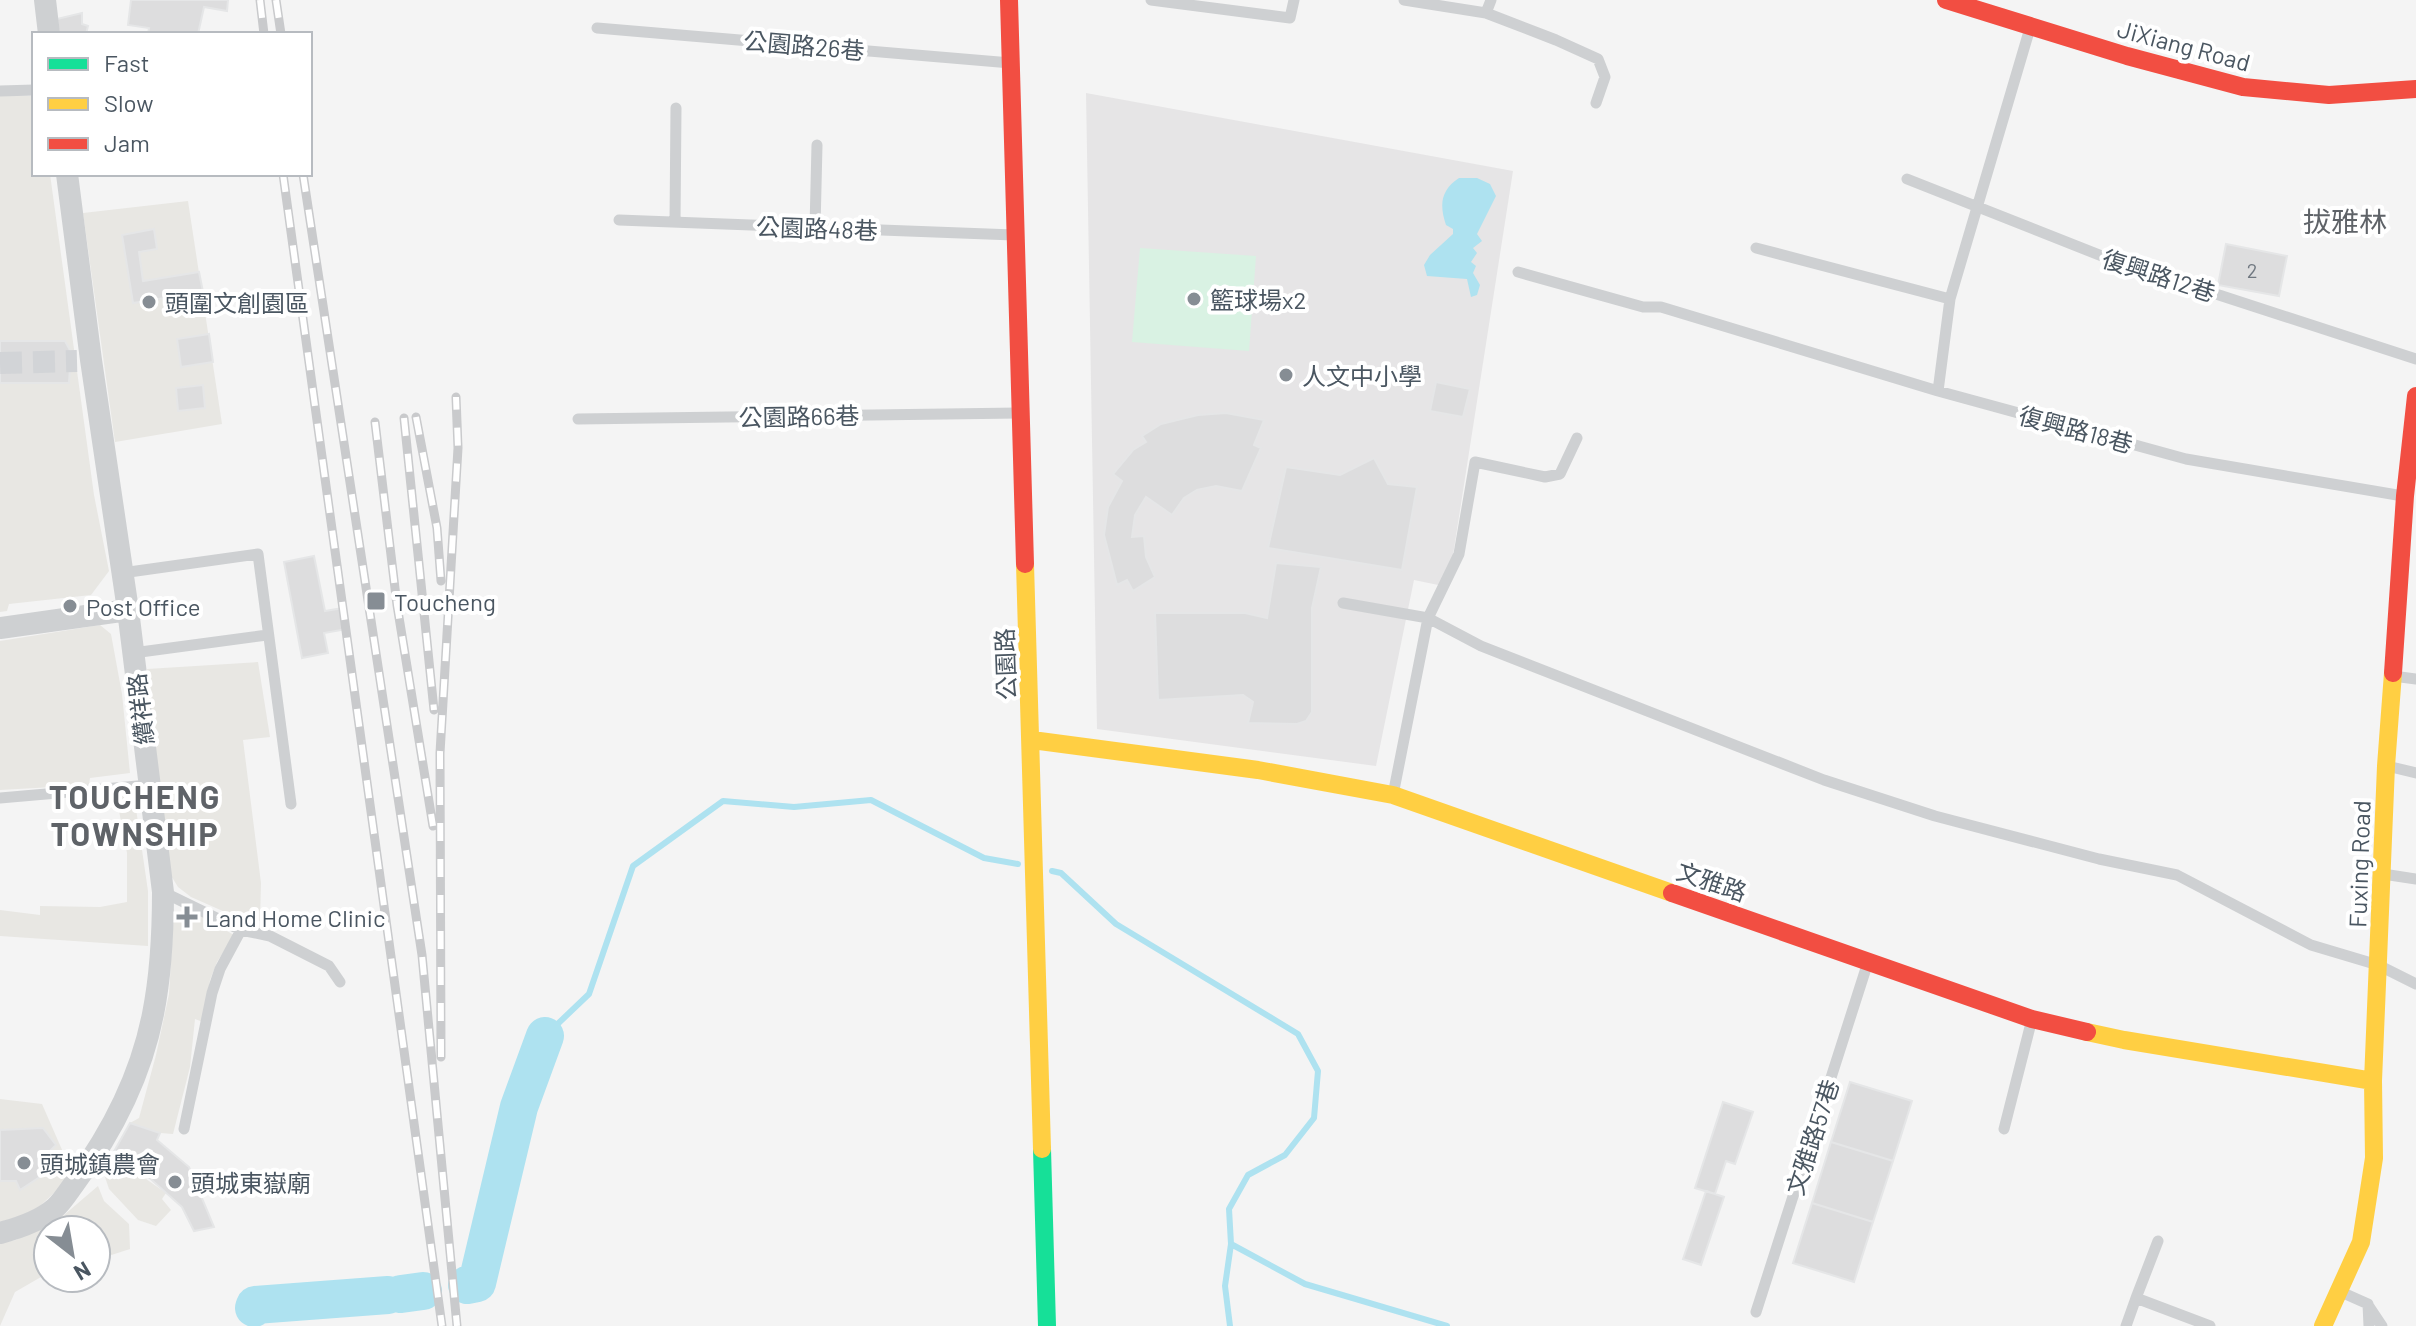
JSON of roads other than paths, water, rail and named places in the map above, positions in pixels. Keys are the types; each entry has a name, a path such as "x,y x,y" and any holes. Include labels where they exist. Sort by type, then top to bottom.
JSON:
{"street":[{"path":"45,0 49,32"},
{"name":"公園路","path":"1009,0 1047,1326"},
{"name":"JiXiang Road","path":"1946,0 2006,14 2030,26 2127,56 2243,87 2329,95 2416,89"},
{"name":"纘祥路","path":"0,1233 21,1228 56,1208 91,1160 117,1113 142,1054 153,1014 163,918 163,892 128,610 84,361 67,176"},
{"name":"Fuxing Road","path":"2323,1326 2361,1242 2374,1158 2373,1081 2386,766 2392,676 2408,553 2416,396"},
{"path":"0,628 128,610"},
{"name":"文雅路","path":"1032,740 1149,754 1393,795 2032,1019 2124,1040 2373,1081"}],"lane":[{"path":"1151,0 1290,18 1294,0"},
{"path":"1404,0 1486,13 1598,59 1605,77 1596,103"},
{"path":"1486,13 1491,0"},
{"path":"1938,391 1950,299 2030,26"},
{"name":"公園路26巷","path":"597,28 1012,63"},
{"path":"0,91 32,90"},
{"path":"675,222 676,108"},
{"path":"815,228 817,145"},
{"name":"復興路12巷","path":"1907,179 2160,279 2416,359"},
{"name":"公園路48巷","path":"619,220 1015,235"},
{"path":"1756,248 1950,299"},
{"name":"復興路18巷","path":"1518,272 1643,307 1661,307 1938,391 2186,459 2411,496"},
{"name":"公園路66巷","path":"578,419 1019,413"},
{"path":"1393,795 1428,618 1459,554 1475,462 1545,477 1560,474 1577,438"},
{"path":"122,573 258,554 291,804"},
{"path":"1343,603 1428,618 1481,646 1824,780 1935,816 2099,859 2177,875 2311,945 2378,965 2416,984"},
{"path":"133,653 267,635"},
{"path":"2392,676 2416,679"},
{"path":"2386,766 2416,773"},
{"path":"0,798 149,785"},
{"path":"2382,874 2416,879"},
{"path":"163,892 241,930 270,936 329,966 340,982"},
{"path":"184,1129 212,993 220,969 241,930"},
{"name":"文雅路57巷","path":"1756,1312 1868,961"},
{"path":"2004,1129 2032,1019"},
{"path":"2126,1326 2158,1241"},
{"path":"2337,1290 2368,1304 2382,1326"},
{"path":"2136,1298 2210,1326"},
{"path":"2368,1304 2369,1326"}],"water":[{"path":"1459,178 1477,178 1490,184 1496,196 1477,234 1482,241 1473,248 1477,253 1471,262 1476,266 1473,273 1480,285 1477,295 1471,297 1467,279 1427,276 1424,265 1430,255 1453,234 1453,229 1446,225 1442,204 1448,187"}],"waterway":[{"path":"545,1036 589,994 633,866 723,801 794,807 871,800 984,858 1018,864"},
{"path":"1052,871 1061,873 1116,924 1298,1034 1318,1071 1314,1118 1285,1155 1248,1175 1229,1209 1231,1244 1305,1284 1447,1326"},
{"path":"467,1285 477,1283 519,1107 545,1036"},
{"path":"1230,1326 1225,1286 1231,1244"},
{"path":"401,1294 423,1291"},
{"path":"254,1308 255,1305 388,1295"}],"tunnel":[{"path":"0,363 77,361"}],"railway":[{"path":"260,0 264,32"},
{"path":"276,0 281,32"},
{"path":"283,176 442,1326"},
{"path":"303,176 422,955 457,1326"},
{"path":"441,1057 440,753 458,448 456,397"},
{"path":"416,417 437,528 441,581"},
{"path":"404,418 434,710"},
{"path":"375,422 397,605 433,826"}],"place":[{"name":"籃球場x2","path":"1194,299"},
{"name":"頭圍文創園區","path":"149,302"},
{"name":"人文中小學","path":"1286,375"},
{"name":"Toucheng","path":"376,601"},
{"name":"Post Office","path":"70,606"},
{"name":"Land Home Clinic","path":"187,917"},
{"name":"頭城鎮農會","path":"24,1163"},
{"name":"頭城東嶽廟","path":"175,1182"}],"district":[{"name":"拔雅林","path":"2345,221"},
{"name":"TOUCHENG TOWNSHIP","path":"135,814"}]}
